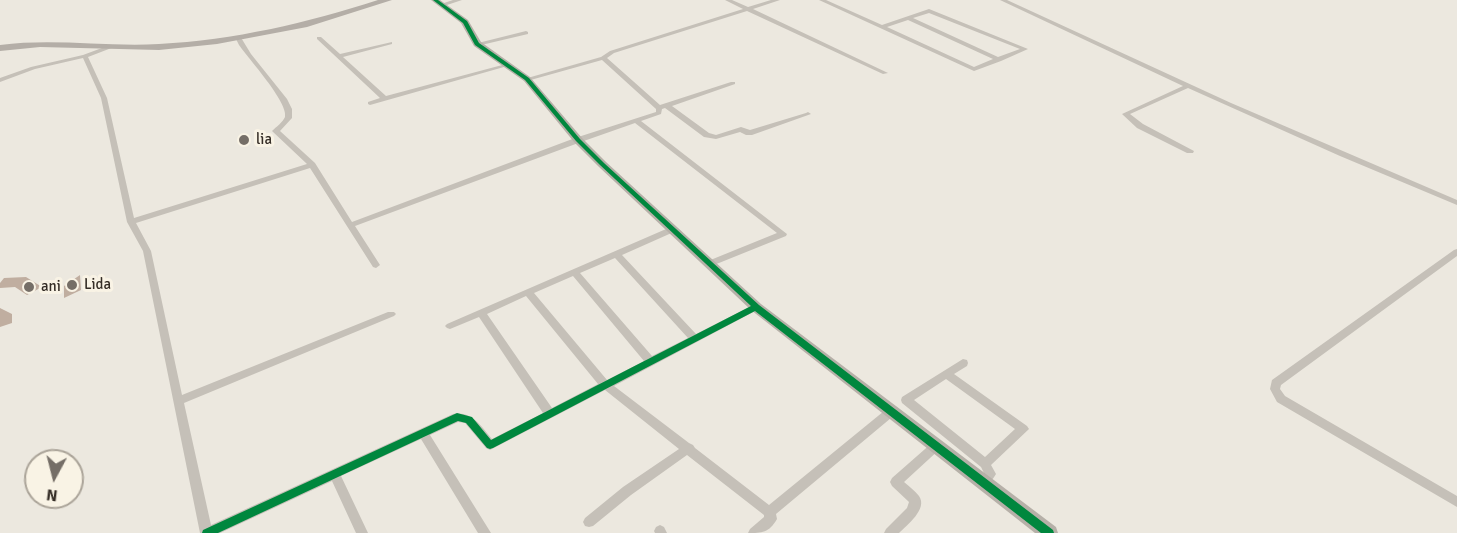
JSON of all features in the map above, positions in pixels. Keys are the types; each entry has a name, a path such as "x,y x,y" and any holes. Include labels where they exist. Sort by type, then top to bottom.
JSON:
{"main road":[{"path":"0,48 38,43 158,47 238,37 305,25 387,0"}],"street":[{"path":"438,2 459,0"},
{"path":"728,0 885,73"},
{"path":"527,79 603,58 612,52 777,0"},
{"path":"822,0 974,69 1025,50 929,11 883,27"},
{"path":"1002,0 1186,87 1457,203"},
{"path":"438,2 465,22 477,44 527,79 578,140 672,229 711,262 756,307 893,410 1049,533"},
{"path":"908,18 999,60"},
{"path":"477,44 526,33"},
{"path":"238,37 240,46 274,86 289,110 288,118 276,131 312,165 376,265"},
{"path":"319,38 385,99"},
{"path":"340,56 390,43"},
{"path":"0,80 33,68 85,56 112,46"},
{"path":"85,56 104,98 131,222 147,251 206,533 456,417 462,417 473,423 490,445 549,412 756,307"},
{"path":"603,58 663,107 707,135 716,137 741,129 749,133 808,114"},
{"path":"370,103 508,65"},
{"path":"351,225 578,140 659,113 663,107 733,83"},
{"path":"1186,87 1125,114 1140,126 1190,152"},
{"path":"636,121 783,234 711,262"},
{"path":"131,222 312,165"},
{"path":"450,326 672,229"},
{"path":"1457,252 1276,383 1275,389 1281,399 1457,502"},
{"path":"616,254 695,339"},
{"path":"574,272 650,361"},
{"path":"528,292 604,384 769,512 771,519 754,533"},
{"path":"481,313 549,412"},
{"path":"178,401 391,314"},
{"path":"963,363 906,400 985,464 990,474 982,482"},
{"path":"946,374 1023,429 985,464"},
{"path":"769,512 893,410"},
{"path":"423,433 485,533"},
{"path":"890,533 913,511 915,500 896,482 937,445"},
{"path":"589,522 627,491 689,448"},
{"path":"335,475 362,533"}],"building":[{"name":"Lida","path":"80,275 81,290 64,298 64,286"},
{"path":"26,277 42,287 27,295 15,287 0,288 0,283 4,278"},
{"path":"0,308 12,314 12,323 0,327"}],"cycle path":[{"path":"435,0 465,22 477,44 527,79 578,140 602,164 756,307 1049,533"},
{"path":"207,533 457,417 469,420 490,445 756,307"}],"place":[{"name":"lia","path":"244,140"},
{"name":"Lida","path":"72,285"},
{"name":"ani","path":"29,287"}]}
